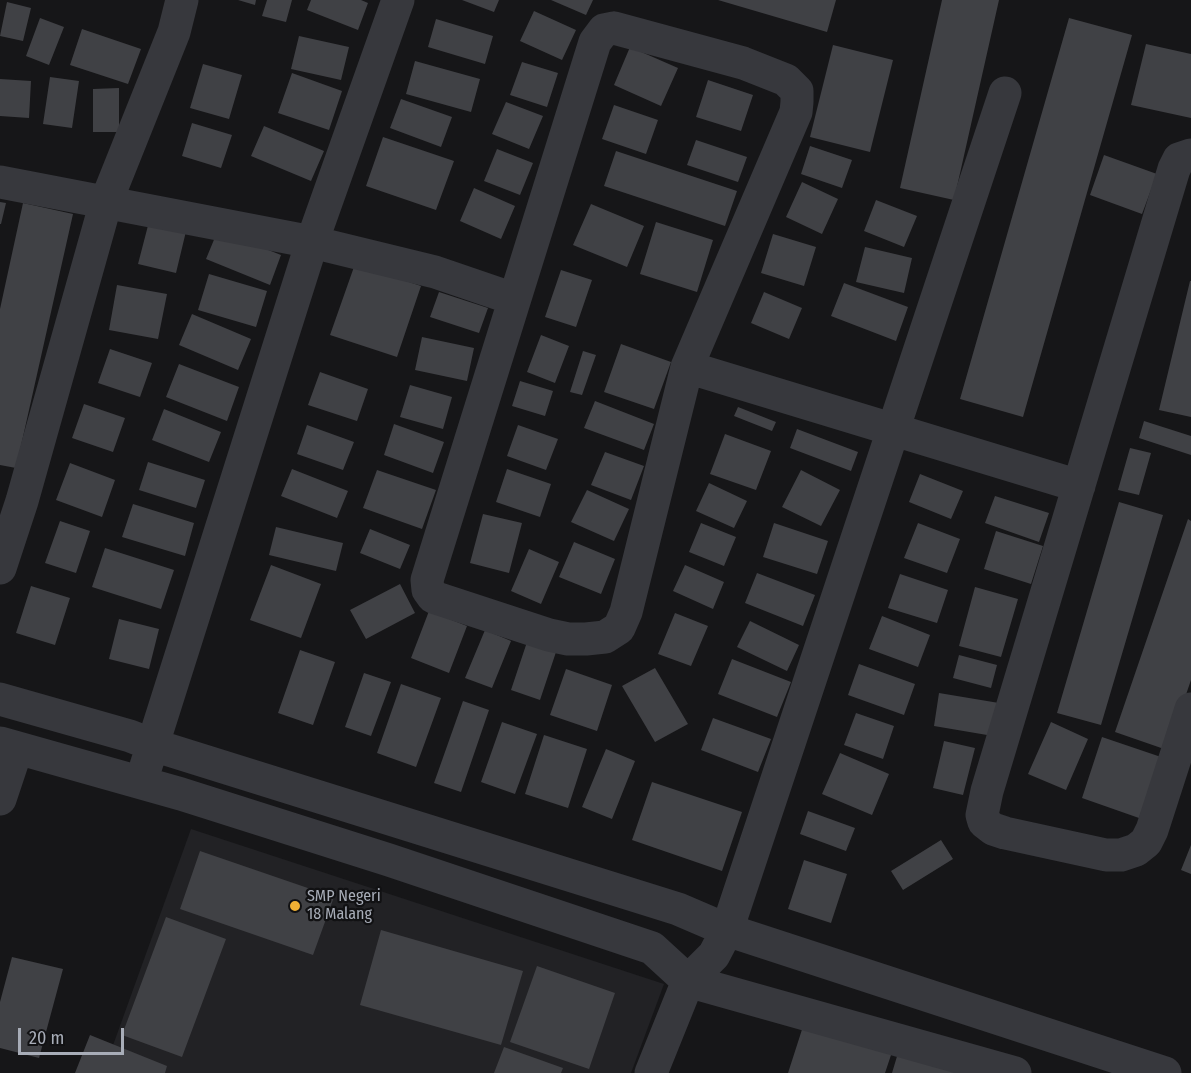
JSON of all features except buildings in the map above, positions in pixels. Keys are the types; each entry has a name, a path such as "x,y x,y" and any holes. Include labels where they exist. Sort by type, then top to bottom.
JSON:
{"street":[{"path":"0,568 11,498 106,201 174,32 182,0"},
{"path":"141,782 312,242 398,0"},
{"path":"614,28 743,63 786,80 797,91 796,112 687,367 626,612 618,628 604,637 568,639 549,635 433,597 426,585 429,570 597,37 604,30 614,28"},
{"path":"651,1073 688,981 714,955 728,930 1005,93"},
{"path":"1191,154 1179,159 1174,169 987,791 982,815 984,822 993,829 1005,833 1106,855 1121,855 1136,850 1146,842 1152,830 1191,710"},
{"path":"0,182 312,242 435,272 514,299"},
{"path":"687,367 1079,486"},
{"path":"0,699 130,736 678,909 728,930 1165,1073"},
{"path":"0,799 8,745 141,782 389,860 652,948 688,981 1015,1073"}],"shaded area":[{"name":"SMP Negeri 18 Malang","path":"191,829 664,984 631,1073 103,1073"}],"place":[{"name":"SMP Negeri 18 Malang","path":"295,906"}]}
